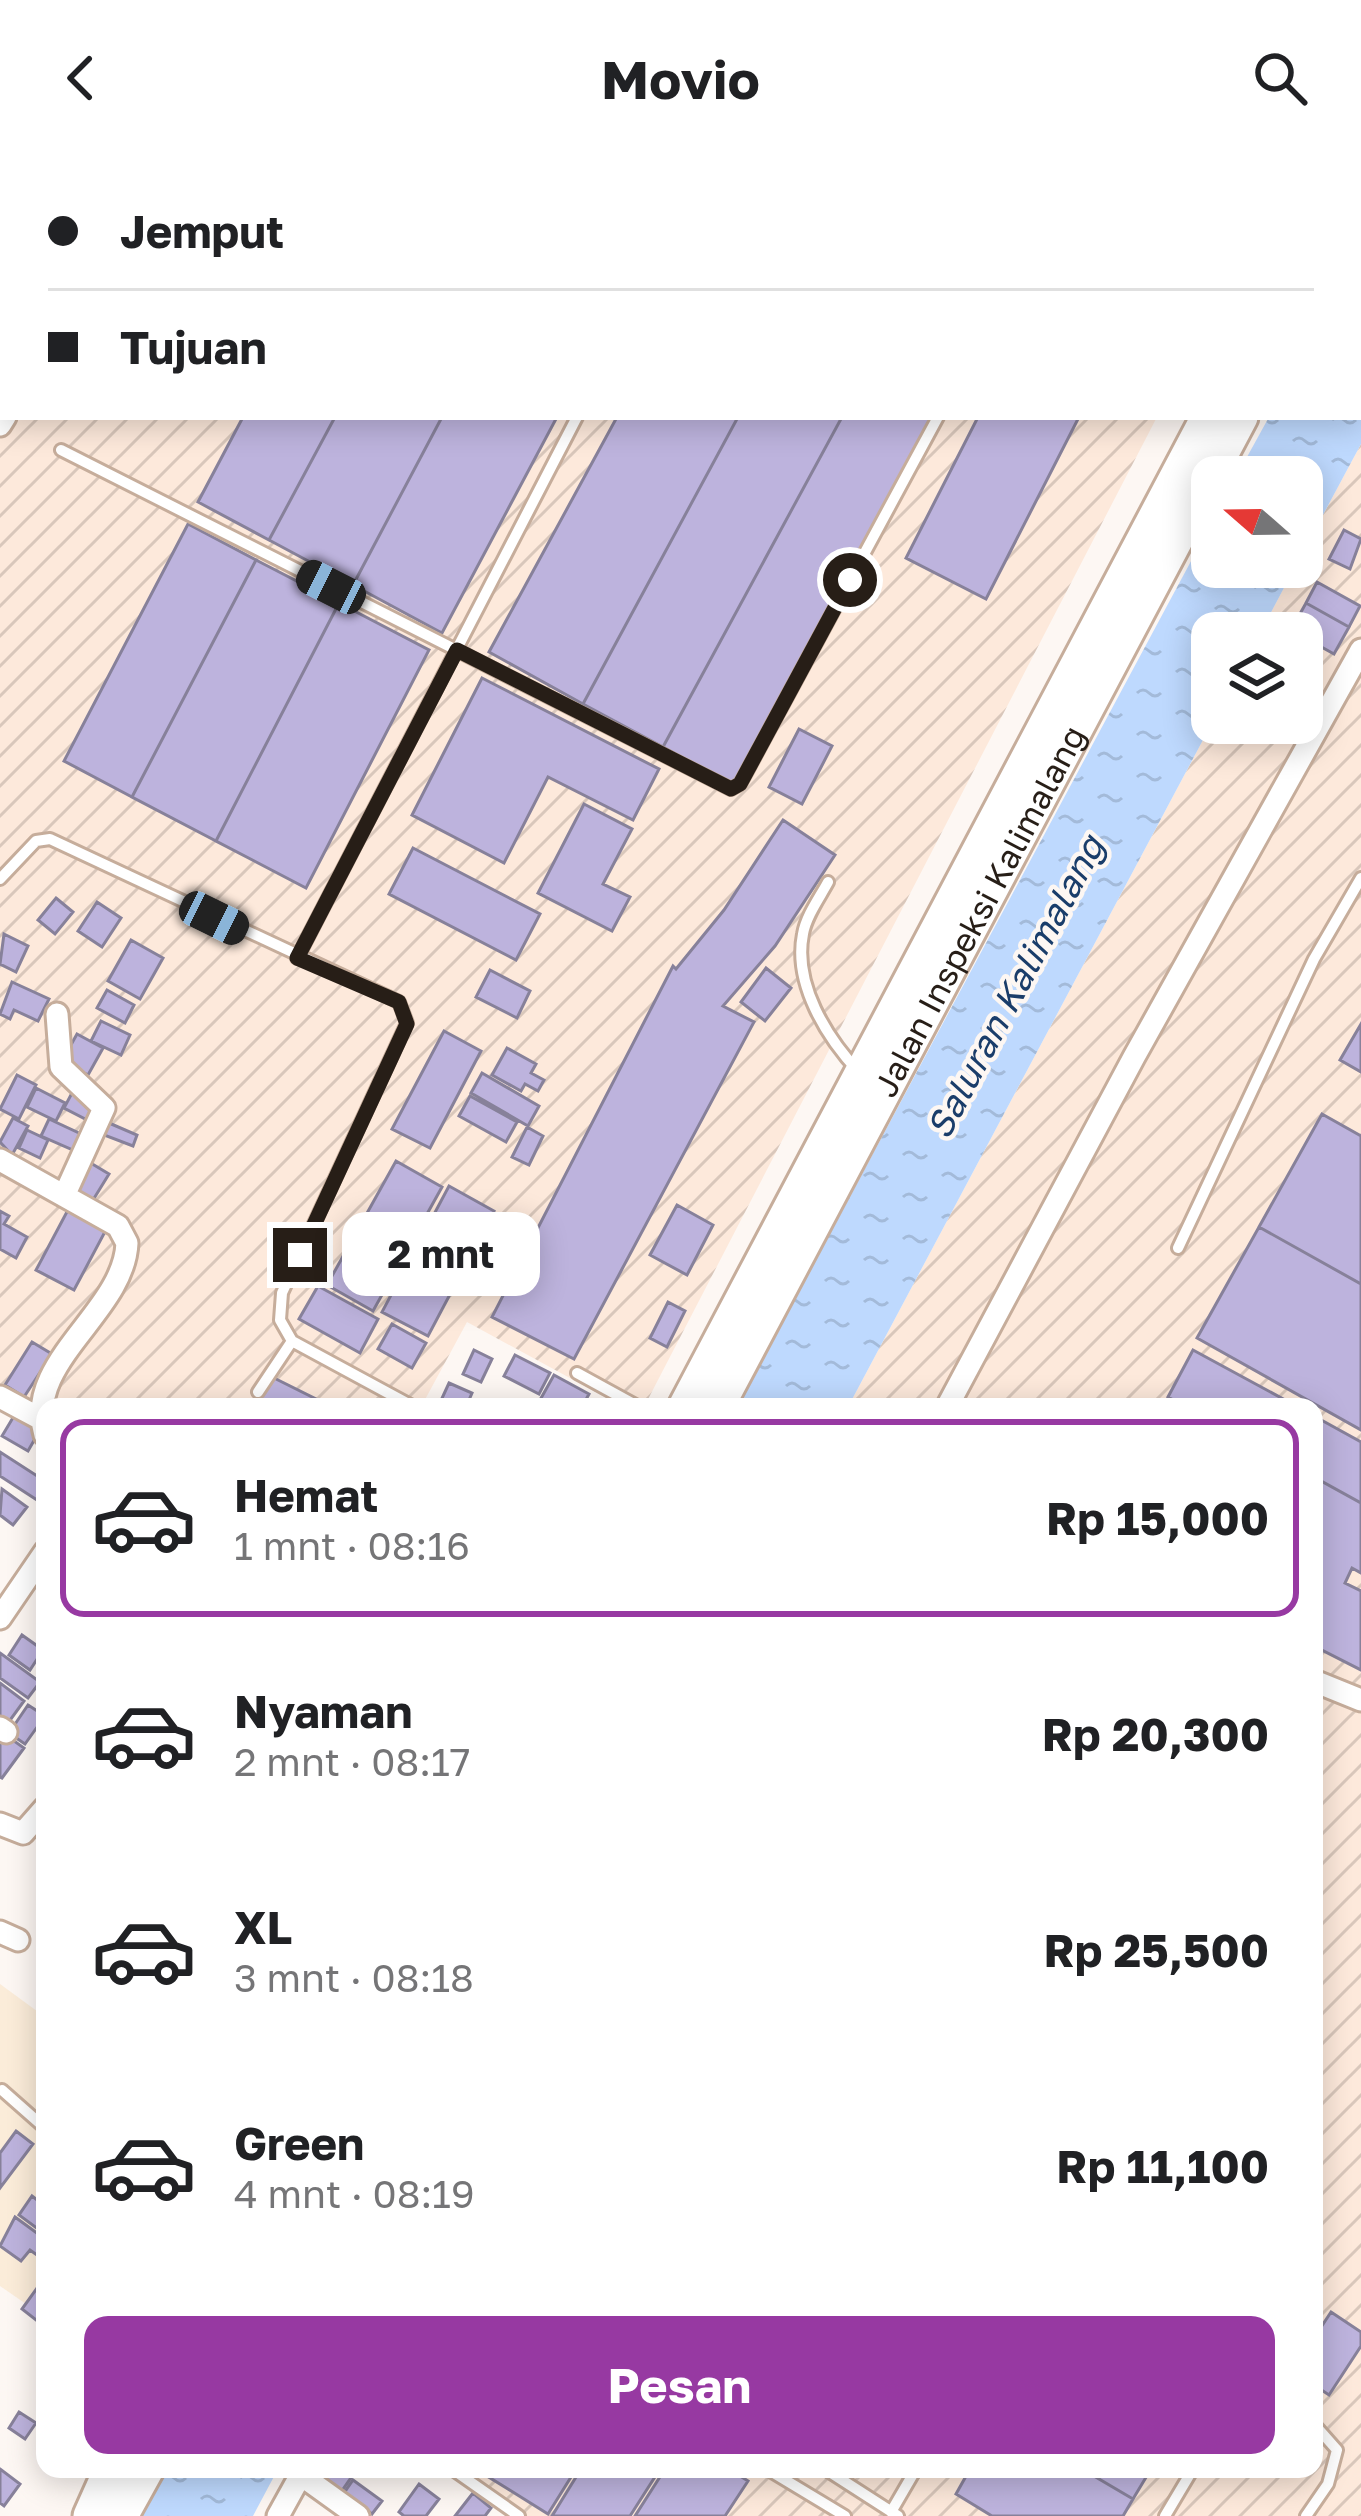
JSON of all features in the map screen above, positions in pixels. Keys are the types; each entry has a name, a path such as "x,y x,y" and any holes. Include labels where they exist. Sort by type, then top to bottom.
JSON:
{"main road":[{"name":"Jalan Inspeksi Kalimalang","path":"721,1398 874,1085 1076,694 1207,420"},
{"name":"Jalan Inspeksi Kalimalang","path":"1076,694 1239,420"},
{"name":"Jalan Inspeksi Kalimalang","path":"690,1398 874,1085"},
{"path":"90,2516 107,2478"},
{"path":"121,2516 141,2478"}],"street":[{"path":"952,1398 1134,1057 1361,650"},
{"path":"57,1014 61,1067 104,1108 64,1196"},
{"path":"0,1160 126,1234 127,1255 50,1381 47,1398"},
{"path":"0,1397 36,1422"},
{"path":"0,1618 36,1565"},
{"path":"1323,1685 1361,1700"},
{"path":"0,1824 23,1833 36,1818"},
{"path":"278,2516 299,2478"},
{"path":"310,2478 358,2516"}],"lane":[{"path":"297,958 575,420"},
{"path":"61,450 731,789 740,784 936,420"},
{"path":"0,879 36,841 50,839 399,1002 407,1024 282,1293 280,1320 292,1341 397,1398"},
{"path":"1178,1248 1314,959 1361,878"},
{"path":"828,882 802,932 803,973 836,1047 874,1085"},
{"path":"258,1392 292,1341"},
{"path":"577,1373 622,1398"},
{"path":"2,2090 36,2120"},
{"path":"1306,2516 1328,2484 1336,2450 1323,2435"},
{"path":"465,2478 519,2516"},
{"path":"781,2478 845,2516"},
{"path":"839,2478 894,2514 912,2478"},
{"path":"1166,2516 1188,2478"}],"shaded area":[{"path":"0,420 1155,420 649,1398 606,1398 467,1322 426,1398 36,1398 36,1429 25,1401 0,1385"},
{"path":"1361,444 1361,2516 508,2516 458,2478 1323,2478 1323,1398 853,1398 1201,744 1323,744 1323,612 1271,612 1284,588 1323,588 1323,515"},
{"path":"0,1984 36,2010 36,2311 0,2286"}],"water":[{"path":"1267,420 1361,420 1361,444 1323,515 1323,456 1248,456"},
{"name":"Saluran Kalimalang","path":"1191,561 1191,588 1284,588 1271,612 1191,612 1191,744 1201,744 853,1398 742,1398"},
{"path":"162,2478 273,2478 253,2516 142,2516"}],"building":[{"path":"241,420 333,420 269,540 198,502"},
{"path":"333,420 440,420 353,585 269,540"},
{"path":"440,420 555,420 442,633 353,585"},
{"path":"615,420 736,420 583,704 489,652"},
{"path":"736,420 840,420 663,747 583,704"},
{"path":"840,420 934,420 735,787 663,747"},
{"path":"976,420 1077,420 986,599 906,558"},
{"path":"188,524 256,560 132,797 64,761"},
{"path":"1344,530 1361,539 1350,569 1329,559"},
{"path":"256,560 339,603 216,841 132,797"},
{"path":"1323,585 1360,606 1349,627 1306,603 1314,588"},
{"path":"339,603 429,650 306,888 216,841"},
{"path":"1306,603 1322,612 1301,612"},
{"path":"1323,612 1349,627 1334,654 1323,648"},
{"path":"482,678 659,769 633,820 548,777 504,863 412,815"},
{"path":"799,729 832,746 802,804 769,787"},
{"path":"584,804 632,829 603,884 630,897 612,931 538,893"},
{"path":"783,820 835,855 775,946 723,1006 754,1022 574,1359 492,1317 673,966 676,969 724,910"},
{"path":"413,848 540,914 516,960 389,894"},
{"path":"56,898 73,912 55,934 38,920"},
{"path":"97,902 121,918 102,947 78,931"},
{"path":"4,934 28,946 16,972 0,964"},
{"path":"131,940 163,958 140,999 108,981"},
{"path":"766,968 791,988 765,1021 741,1002"},
{"path":"490,970 530,991 517,1018 476,997"},
{"path":"12,982 49,999 38,1021 14,1010 10,1019 0,1014"},
{"path":"107,990 134,1005 125,1023 97,1008"},
{"path":"101,1021 130,1035 121,1055 91,1041"},
{"path":"1361,1024 1361,1072 1340,1060"},
{"path":"444,1031 481,1051 430,1148 392,1129"},
{"path":"77,1034 103,1048 88,1075 62,1061"},
{"path":"507,1048 536,1064 531,1073 544,1080 538,1091 525,1084 521,1091 492,1075"},
{"path":"482,1073 539,1106 528,1126 471,1093"},
{"path":"17,1075 36,1085 19,1119 0,1109"},
{"path":"36,1088 65,1103 56,1121 27,1107"},
{"path":"73,1091 100,1105 91,1122 64,1108"},
{"path":"470,1096 517,1122 506,1142 459,1116"},
{"path":"1322,1114 1361,1136 1361,1284 1259,1227"},
{"path":"13,1118 28,1126 12,1155 0,1142"},
{"path":"49,1119 81,1134 73,1150 41,1136"},
{"path":"109,1123 137,1135 133,1146 104,1135"},
{"path":"527,1127 543,1136 529,1165 512,1157"},
{"path":"27,1130 48,1140 40,1158 19,1148"},
{"path":"396,1161 442,1187 373,1311 327,1285"},
{"path":"89,1162 109,1174 93,1200 73,1188"},
{"path":"449,1186 494,1211 428,1336 382,1312"},
{"path":"677,1205 713,1225 687,1275 650,1255"},
{"path":"69,1208 107,1228 74,1290 36,1270"},
{"path":"0,1211 9,1216 4,1224 27,1237 16,1258 0,1249"},
{"path":"1259,1227 1361,1284 1361,1430 1323,1409 1323,1398 1304,1398 1197,1338"},
{"path":"318,1286 378,1319 360,1353 299,1319"},
{"path":"668,1302 685,1311 667,1347 650,1338"},
{"path":"392,1324 426,1343 412,1368 378,1349"},
{"path":"32,1342 52,1354 24,1397 5,1385"},
{"path":"474,1350 492,1359 481,1382 463,1374"},
{"path":"1193,1350 1281,1398 1170,1398"},
{"path":"515,1355 550,1373 539,1394 504,1376"},
{"path":"554,1375 589,1394 587,1398 541,1398"},
{"path":"270,1376 314,1398 259,1398"},
{"path":"449,1383 472,1393 470,1398 442,1398"},
{"path":"14,1416 36,1428 28,1451 2,1436"},
{"path":"1323,1421 1361,1442 1361,1503 1323,1482"},
{"path":"0,1452 36,1475 36,1499 0,1476"},
{"path":"1323,1482 1361,1503 1361,1573 1352,1568 1345,1583 1361,1591 1361,1670 1323,1651"},
{"path":"2,1489 27,1507 13,1525 0,1515"},
{"path":"22,1635 36,1645 36,1661 30,1670 9,1655"},
{"path":"0,1653 36,1679 36,1687 28,1698 0,1678"},
{"path":"0,1683 24,1701 8,1723 0,1716"},
{"path":"28,1705 36,1710 36,1729 25,1744 9,1733"},
{"path":"0,1731 24,1748 2,1778 0,1777"},
{"path":"16,2131 33,2144 0,2188 0,2153"},
{"path":"32,2196 36,2199 36,2228 19,2215"},
{"path":"15,2217 36,2232 36,2254 30,2250 21,2261 0,2246"},
{"path":"36,2290 36,2320 22,2309"},
{"path":"1331,2312 1361,2332 1361,2346 1329,2395 1323,2391 1323,2324"},
{"path":"19,2412 36,2423 25,2439 9,2428"},
{"path":"0,2469 20,2484 4,2506 0,2503"},
{"path":"325,2478 351,2478 341,2492"},
{"path":"490,2478 570,2478 548,2514"},
{"path":"575,2478 654,2478 630,2516 552,2516"},
{"path":"659,2478 748,2481 725,2516 635,2516"},
{"path":"965,2478 1097,2478 1133,2499 1123,2516 992,2516 956,2494"},
{"path":"1097,2478 1146,2478 1133,2499"},
{"path":"353,2480 382,2501 372,2514 344,2493"},
{"path":"419,2484 439,2499 426,2516 404,2516 399,2512"},
{"path":"473,2493 491,2508 485,2516 455,2516"}],"route":[{"path":"300,1255 407,1024 407,1012 399,1002 297,958 457,650 720,788 731,789 740,784 850,580"}]}
